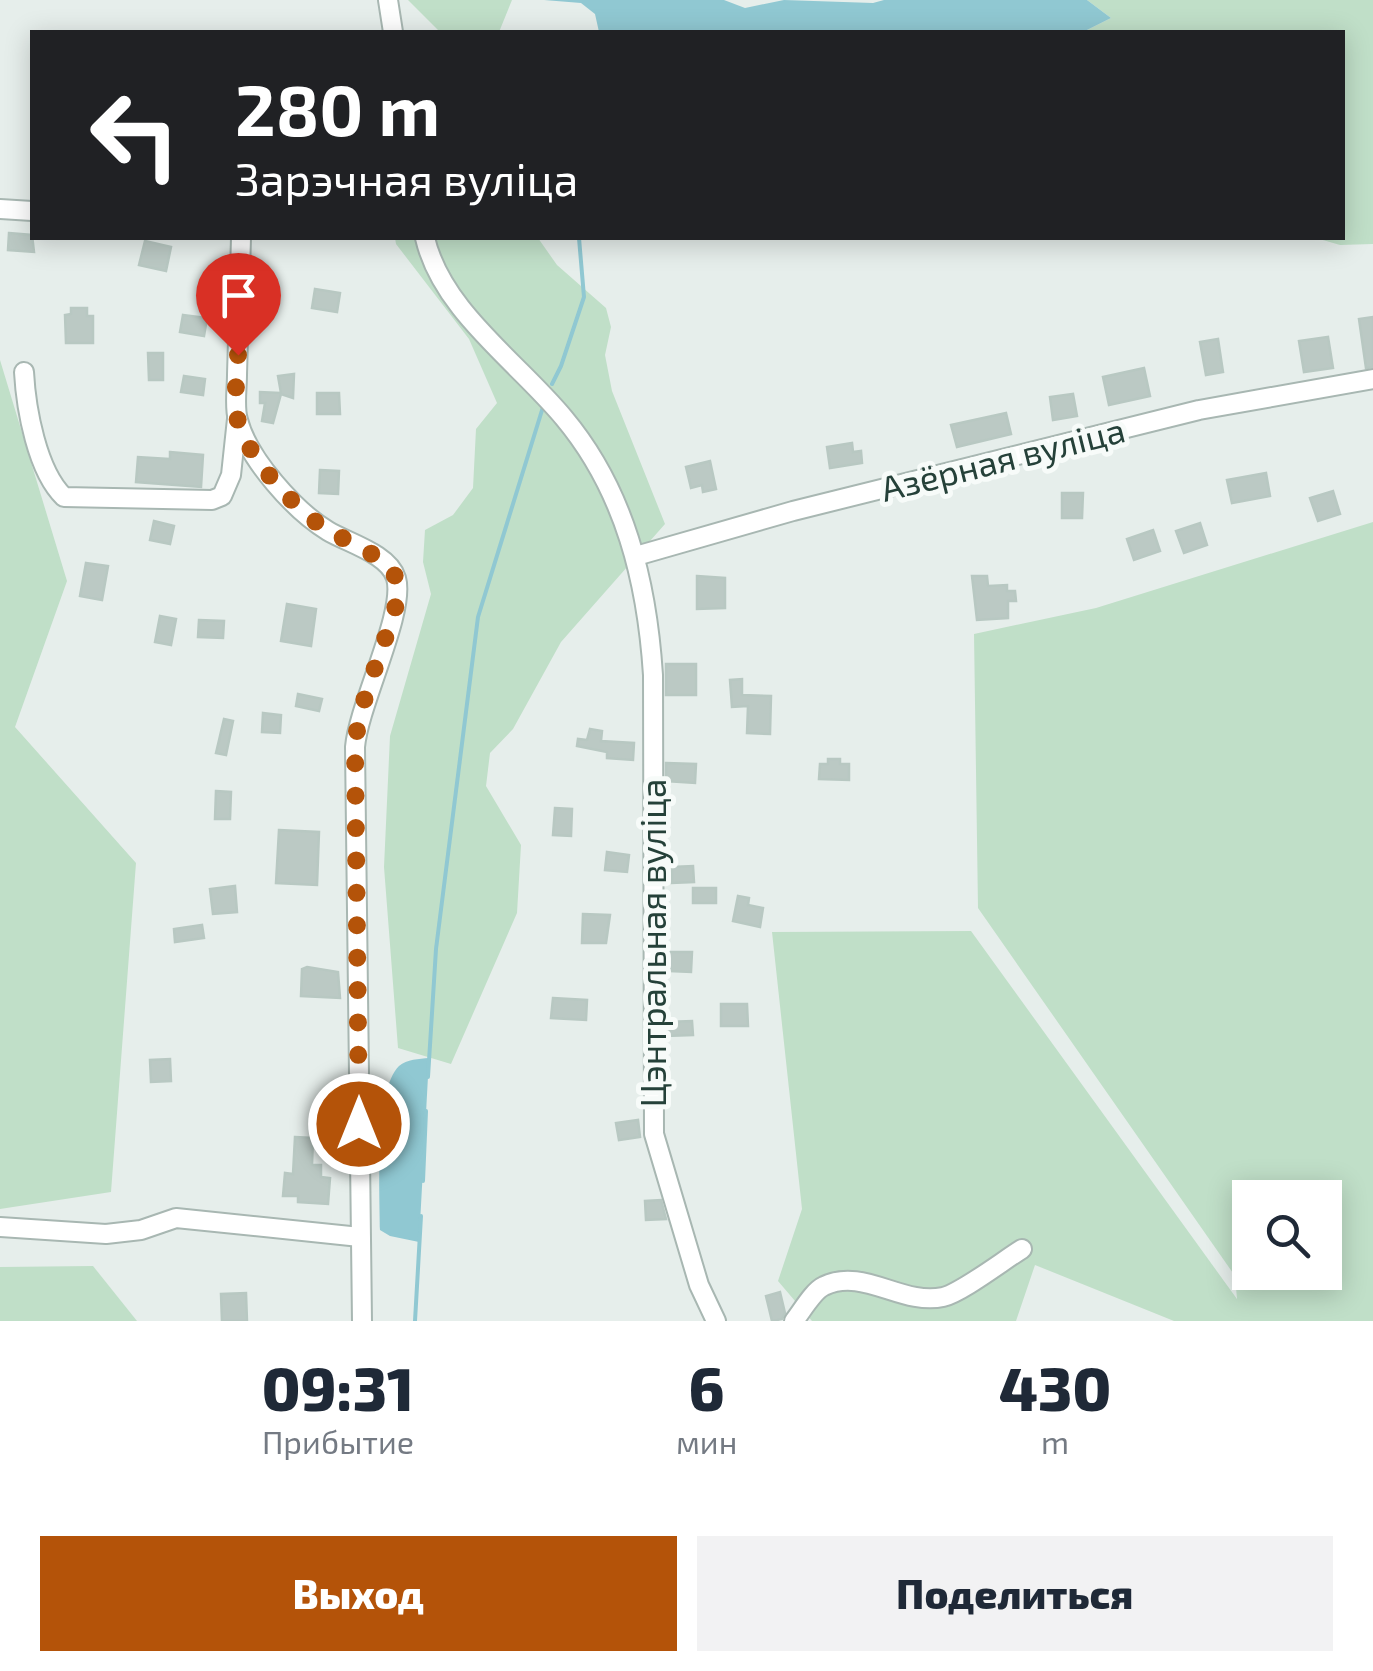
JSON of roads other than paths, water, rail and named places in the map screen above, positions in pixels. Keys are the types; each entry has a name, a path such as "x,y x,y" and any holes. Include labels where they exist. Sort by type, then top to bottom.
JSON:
{"street":[{"path":"388,0 393,30"},
{"path":"0,208 30,210"},
{"path":"24,372 26,403 50,484 64,497 176,500 222,496 232,475 237,419 241,240"},
{"name":"Цэнтральная вуліца","path":"425,240 429,257 450,290 564,417 598,466 636,556 649,623 653,675 654,1134 699,1285 716,1321"},
{"name":"Азёрная вуліца","path":"636,556 793,511 1199,410 1373,379"},
{"path":"237,419 257,457 296,504 330,532 386,563 398,582 394,610 358,719 355,747 362,1321"},
{"path":"0,1228 106,1234 141,1230 176,1218 360,1236"},
{"path":"794,1321 821,1286 848,1280 916,1300 948,1296 1022,1248"}],"water":[{"path":"544,0 724,0 745,8 784,0 1087,0 1111,18 1087,30 599,30 595,14 581,3"},
{"path":"429,1058 419,1242 380,1230 380,1144 391,1079 402,1064"}],"waterway":[{"path":"552,384 584,297 579,240"},
{"path":"428,1077 436,949 478,617 543,407"},
{"path":"423,1181 426,1111"},
{"path":"415,1321 421,1216"}]}
